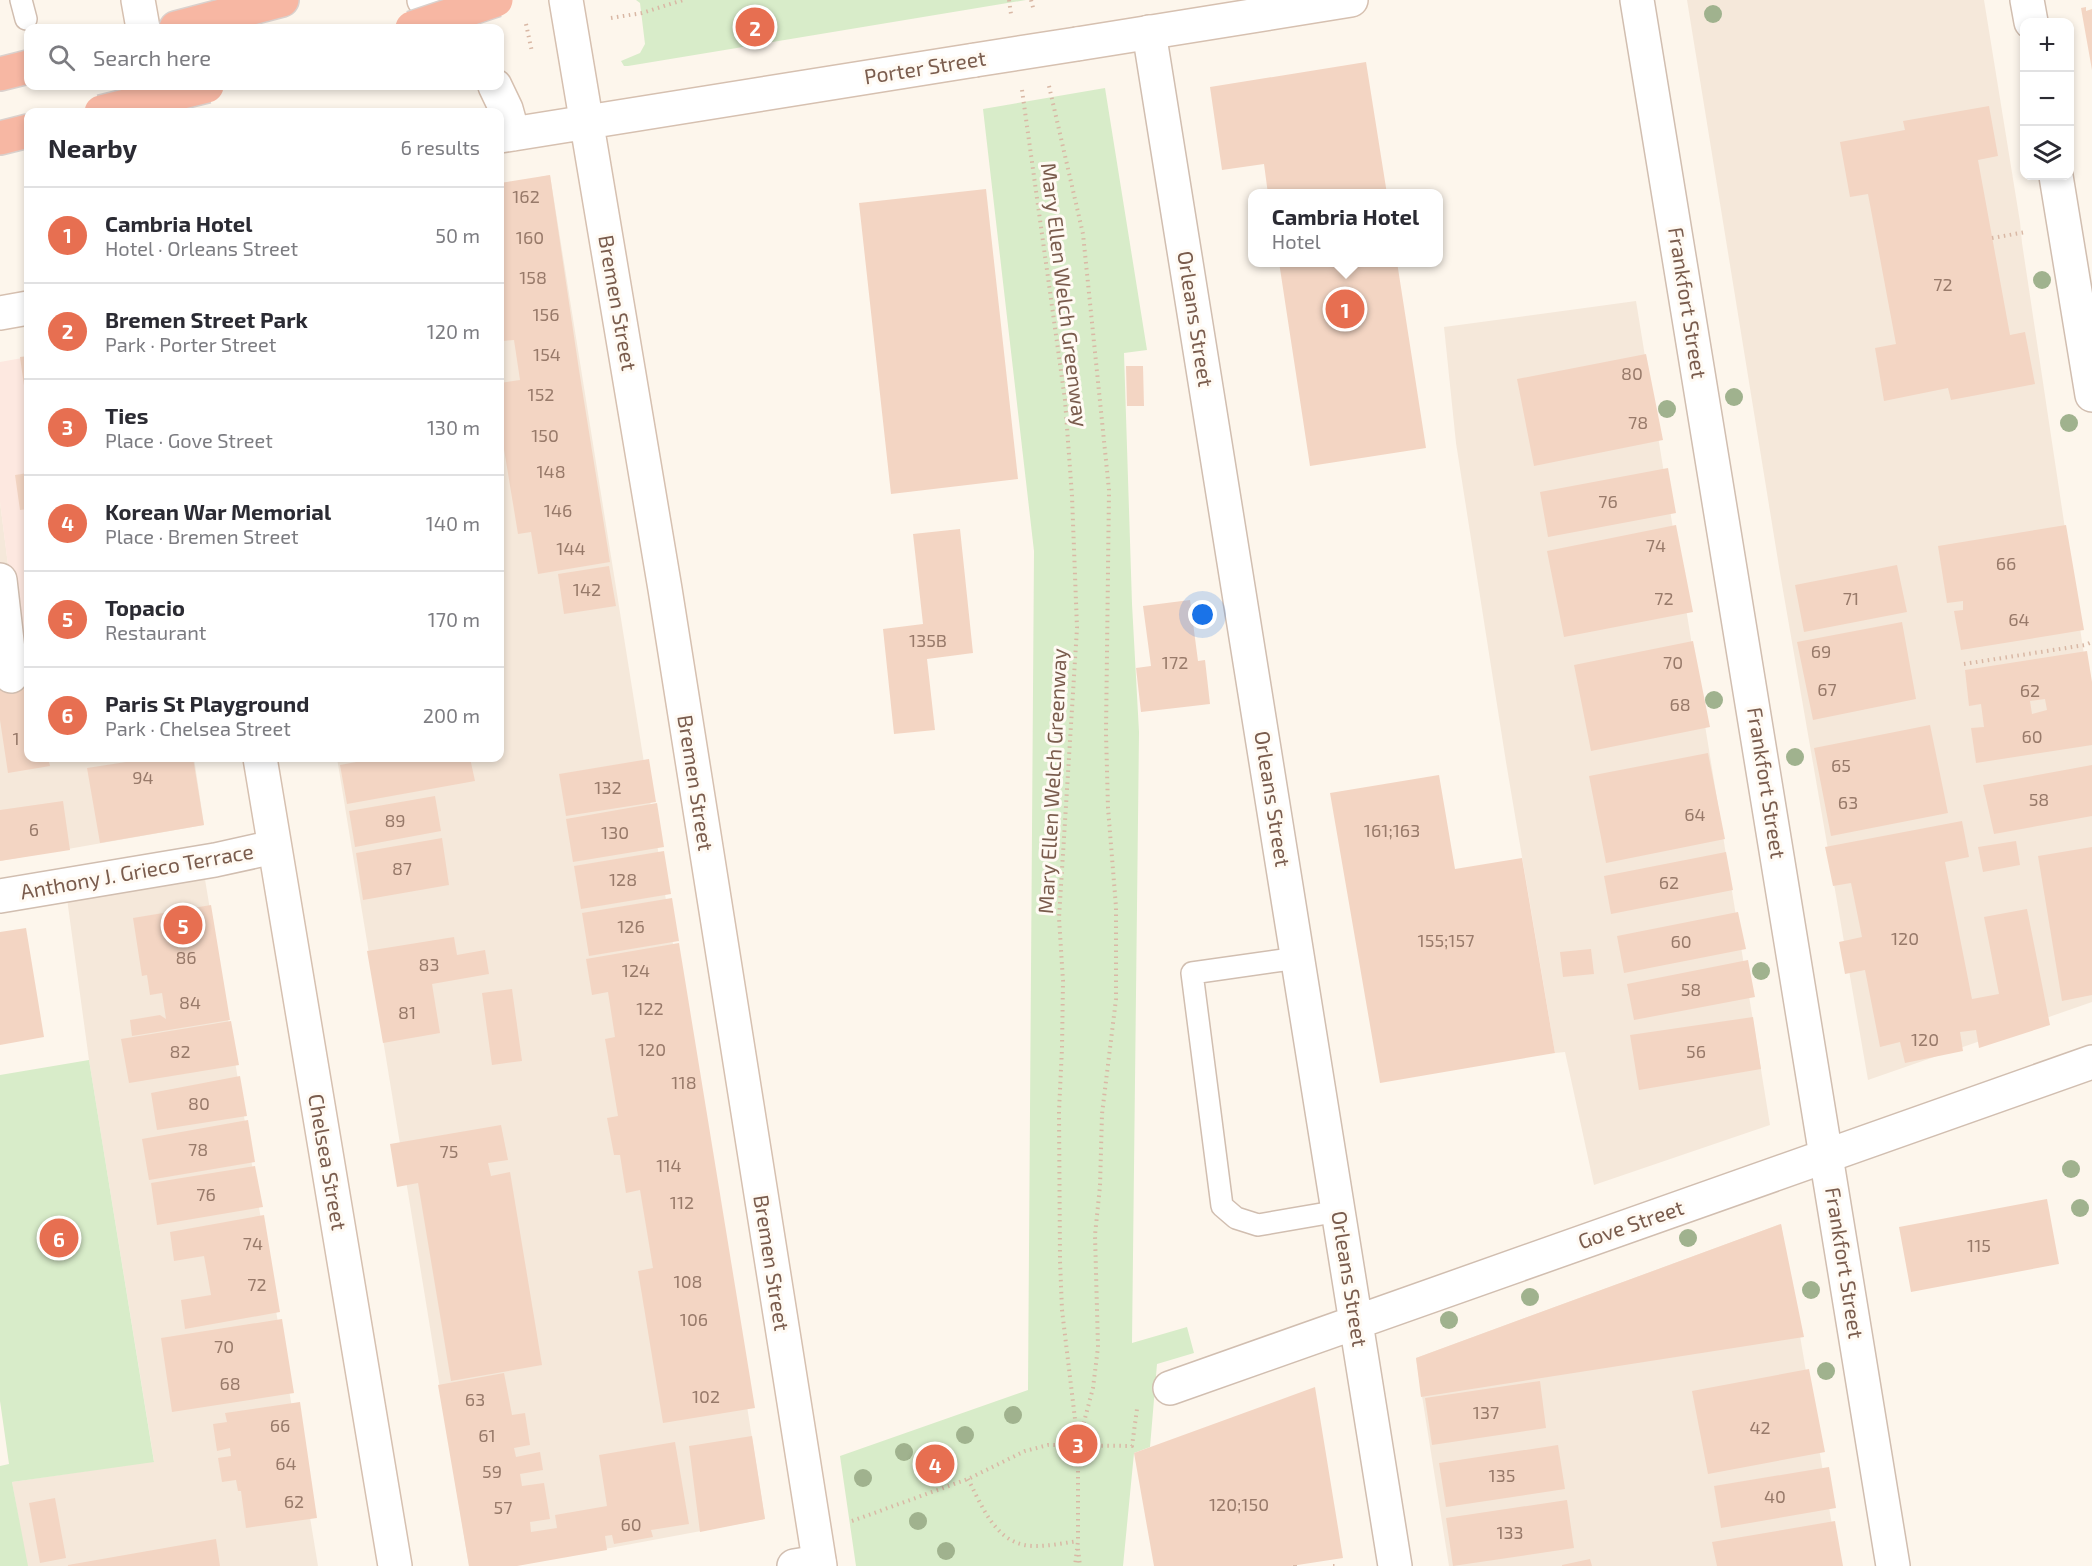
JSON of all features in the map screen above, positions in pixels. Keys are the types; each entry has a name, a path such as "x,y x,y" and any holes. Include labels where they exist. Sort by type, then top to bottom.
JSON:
{"highway":[{"path":"191,24 282,0"},
{"path":"424,24 496,0"},
{"path":"0,74 24,68"},
{"path":"117,108 191,90"},
{"path":"0,138 24,132"}],"street":[{"path":"138,0 142,24"},
{"path":"424,0 445,24"},
{"name":"Bremen Street","path":"566,0 665,589 811,1565"},
{"name":"Porter Street","path":"506,135 1351,0"},
{"name":"Frankfort Street","path":"1637,0 1893,1566"},
{"path":"2028,0 2030,18"},
{"name":"Orleans Street","path":"1149,32 1395,1566"},
{"path":"153,90 155,108"},
{"path":"497,90 506,109 506,135"},
{"path":"2057,180 2092,395"},
{"path":"0,313 24,309"},
{"path":"0,580 13,675"},
{"name":"Chelsea Street","path":"261,762 395,1566"},
{"name":"Anthony J. Grieco Terrace","path":"0,896 215,860 274,847"},
{"name":"Gove Street","path":"1170,1388 2092,1062"}],"lane":[{"path":"1298,958 1192,974 1222,1206 1236,1218 1258,1225 1339,1211"}],"path":[{"path":"610,18 642,14 683,0"},
{"path":"1009,0 1012,24"},
{"path":"1031,0 1035,21"},
{"path":"526,21 535,63"},
{"name":"Mary Ellen Welch Greenway","path":"1020,82 1065,400 1072,496 1077,628 1059,918 1063,981 1059,1111 1059,1249 1062,1310 1078,1444 1078,1540 1075,1566"},
{"path":"1048,83 1083,234 1108,490 1106,744 1108,808 1116,907 1116,999 1102,1114 1100,1186 1095,1235 1098,1347 1093,1388 1078,1444"},
{"path":"1992,238 2029,231"},
{"path":"1964,664 2092,642"},
{"path":"842,1522 870,1516 968,1479 1024,1451 1048,1445 1131,1446"},
{"path":"968,1479 985,1513 998,1532 1014,1542 1034,1546 1078,1540 1080,1566"}],"shaded area":[{"path":"1687,0 1984,0 2020,222 2092,708 2092,1002 1868,1080 1780,573"},
{"path":"550,175 765,1519 514,1566 469,1566 338,762 504,762 504,184"},
{"path":"1636,301 1770,1125 1594,1185 1565,1052 1555,1053 1456,443 1444,327"},
{"path":"24,358 24,659 20,660 0,502 0,362"},
{"path":"0,502 20,659 24,658 24,762 195,762 204,825 0,861"},
{"path":"202,861 318,1566 27,1566 12,1482 154,1461 89,1060 65,884"},
{"path":"1781,1224 1839,1566 1449,1566 1416,1358"}],"green space":[{"path":"636,0 1026,0 624,66 621,61 640,53 645,44 640,3"},
{"path":"1105,88 1147,350 1124,353 1132,604 1139,732 1132,1343 1187,1327 1194,1353 1157,1364 1150,1447 1134,1453 1123,1566 856,1566 840,1456 1028,1390 1034,551 983,109"},
{"path":"89,1060 154,1462 12,1482 28,1566 0,1566 0,1466 9,1464 0,1401 0,1075"}],"building":[{"path":"2086,7 2086,11 2092,9 2092,70 2081,8"},
{"path":"1366,62 1386,189 1267,189 1264,164 1222,170 1210,87"},
{"path":"1989,106 1998,156 1978,160 2010,335 2025,332 2035,384 1951,400 1948,388 1884,401 1875,348 1896,344 1868,194 1850,197 1840,142 1905,130 1903,121"},
{"path":"550,175 610,562 538,574 531,532 518,534 504,449 504,382 520,380 514,340 504,341 504,182"},
{"path":"986,189 1018,479 891,494 859,203"},
{"path":"1280,267 1398,267 1426,448 1310,466"},
{"path":"1646,354 1663,440 1534,466 1517,379"},
{"path":"24,356 24,386 20,357"},
{"path":"1126,366 1143,366 1144,406 1127,406"},
{"path":"1668,468 1676,513 1548,537 1540,492"},
{"path":"24,474 24,510 20,510 15,475"},
{"path":"1676,525 1693,612 1564,637 1547,551"},
{"path":"2066,525 2084,630 1961,650 1954,611 1963,610 1963,601 1947,603 1938,546"},
{"path":"960,529 973,653 927,659 935,730 894,734 883,629 923,624 913,534"},
{"path":"1897,565 1907,612 1804,632 1795,585"},
{"path":"609,566 616,606 564,614 558,574"},
{"path":"1190,600 1198,661 1205,660 1210,704 1141,712 1136,668 1151,666 1143,606"},
{"path":"1902,622 1916,699 1813,720 1797,642"},
{"path":"1693,641 1710,727 1591,751 1574,665"},
{"path":"2087,651 2092,682 2092,745 1976,763 1971,728 1984,727 1981,704 1969,706 1965,670","holes":["2045,699 2047,710 2032,714 2030,701"]},
{"path":"24,683 24,762 49,762 50,766 8,773 0,720 0,686"},
{"path":"1930,725 1948,813 1831,836 1814,748"},
{"path":"1708,753 1725,839 1606,863 1589,776"},
{"path":"649,759 656,802 566,816 559,774"},
{"path":"126,762 194,762 204,825 100,843 87,768"},
{"path":"356,762 471,762 475,781 347,804 340,765"},
{"path":"2092,765 2092,816 1994,834 1983,785"},
{"path":"1439,775 1455,869 1522,858 1555,1053 1380,1083 1330,793"},
{"path":"435,796 441,831 355,847 349,811"},
{"path":"63,801 70,850 0,861 0,810"},
{"path":"657,803 664,847 573,862 566,819"},
{"path":"1962,821 1969,857 1945,862 1972,999 1999,994 1984,917 2027,909 2050,1025 1979,1048 1976,1030 1960,1032 1963,1051 1905,1063 1900,1042 1880,1047 1865,970 1845,974 1839,942 1862,937 1851,883 1833,886 1825,847"},
{"path":"442,838 449,885 363,900 356,853"},
{"path":"2016,841 2020,865 1983,872 1978,847"},
{"path":"2092,847 2092,995 2062,1001 2038,856"},
{"path":"664,851 671,894 581,909 574,866"},
{"path":"1726,852 1733,890 1611,914 1604,876"},
{"path":"672,898 679,941 589,956 582,913"},
{"path":"211,905 230,1020 132,1036 130,1020 160,1015 166,1019 162,993 150,995 147,975 142,976 133,918"},
{"path":"1738,912 1746,949 1624,973 1617,936"},
{"path":"26,928 44,1037 0,1045 0,932"},
{"path":"454,937 457,955 485,950 489,974 432,984 440,1033 383,1043 367,951"},
{"path":"679,943 755,1408 663,1423 638,1271 653,1268 640,1190 626,1193 620,1155 614,1155 607,1118 618,1116 605,1039 615,1037 608,992 592,995 586,959"},
{"path":"1591,949 1594,974 1563,977 1560,952"},
{"path":"1748,960 1755,997 1634,1020 1627,984"},
{"path":"512,989 522,1061 492,1065 482,993"},
{"path":"1753,1017 1761,1069 1639,1090 1630,1035"},
{"path":"231,1021 239,1065 129,1083 121,1039"},
{"path":"240,1076 247,1116 157,1130 151,1093"},
{"path":"248,1120 255,1162 149,1180 142,1139"},
{"path":"501,1125 508,1160 488,1163 491,1176 510,1172 542,1365 451,1381 418,1183 397,1187 390,1144"},
{"path":"255,1166 263,1207 157,1225 151,1183"},
{"path":"2047,1199 2059,1264 1911,1292 1899,1227"},
{"path":"264,1215 280,1312 185,1329 181,1300 211,1295 204,1256 174,1261 170,1232"},
{"path":"1781,1224 1804,1337 1421,1397 1416,1358"},
{"path":"282,1319 294,1393 172,1412 161,1338"},
{"path":"1809,1369 1825,1452 1708,1474 1692,1391"},
{"path":"504,1373 512,1415 525,1413 530,1445 514,1448 516,1457 540,1452 543,1470 520,1474 522,1486 544,1483 550,1519 530,1522 531,1532 557,1528 555,1515 607,1506 599,1455 675,1442 689,1524 651,1530 653,1537 614,1544 612,1535 605,1536 607,1550 517,1566 469,1566 438,1385"},
{"path":"1540,1381 1546,1428 1432,1445 1425,1398"},
{"path":"1315,1387 1343,1558 1291,1566 1154,1566 1134,1453"},
{"path":"300,1402 317,1518 246,1528 241,1491 238,1491 236,1480 222,1482 218,1458 231,1456 230,1448 217,1451 213,1424 227,1422 225,1413"},
{"path":"752,1436 765,1519 700,1532 689,1446"},
{"path":"1558,1445 1565,1489 1446,1507 1439,1463"},
{"path":"1829,1467 1836,1508 1721,1528 1714,1486"},
{"path":"55,1498 66,1558 40,1563 29,1503"},
{"path":"1567,1500 1574,1548 1453,1566 1446,1518"},
{"path":"1835,1521 1843,1566 1717,1566 1712,1542"},
{"path":"216,1539 220,1566 68,1566 68,1565"},
{"path":"1590,1559 1592,1566 1562,1566 1562,1565"}],"place":[{"name":"Bremen Street Park","path":"755,27"},
{"name":"Cambria Hotel","path":"1345,309"},
{"name":"Topacio","path":"183,925"},
{"name":"Paris St Playground","path":"59,1238"},
{"name":"Ties","path":"1078,1444"},
{"name":"Korean War Memorial","path":"935,1464"}]}
